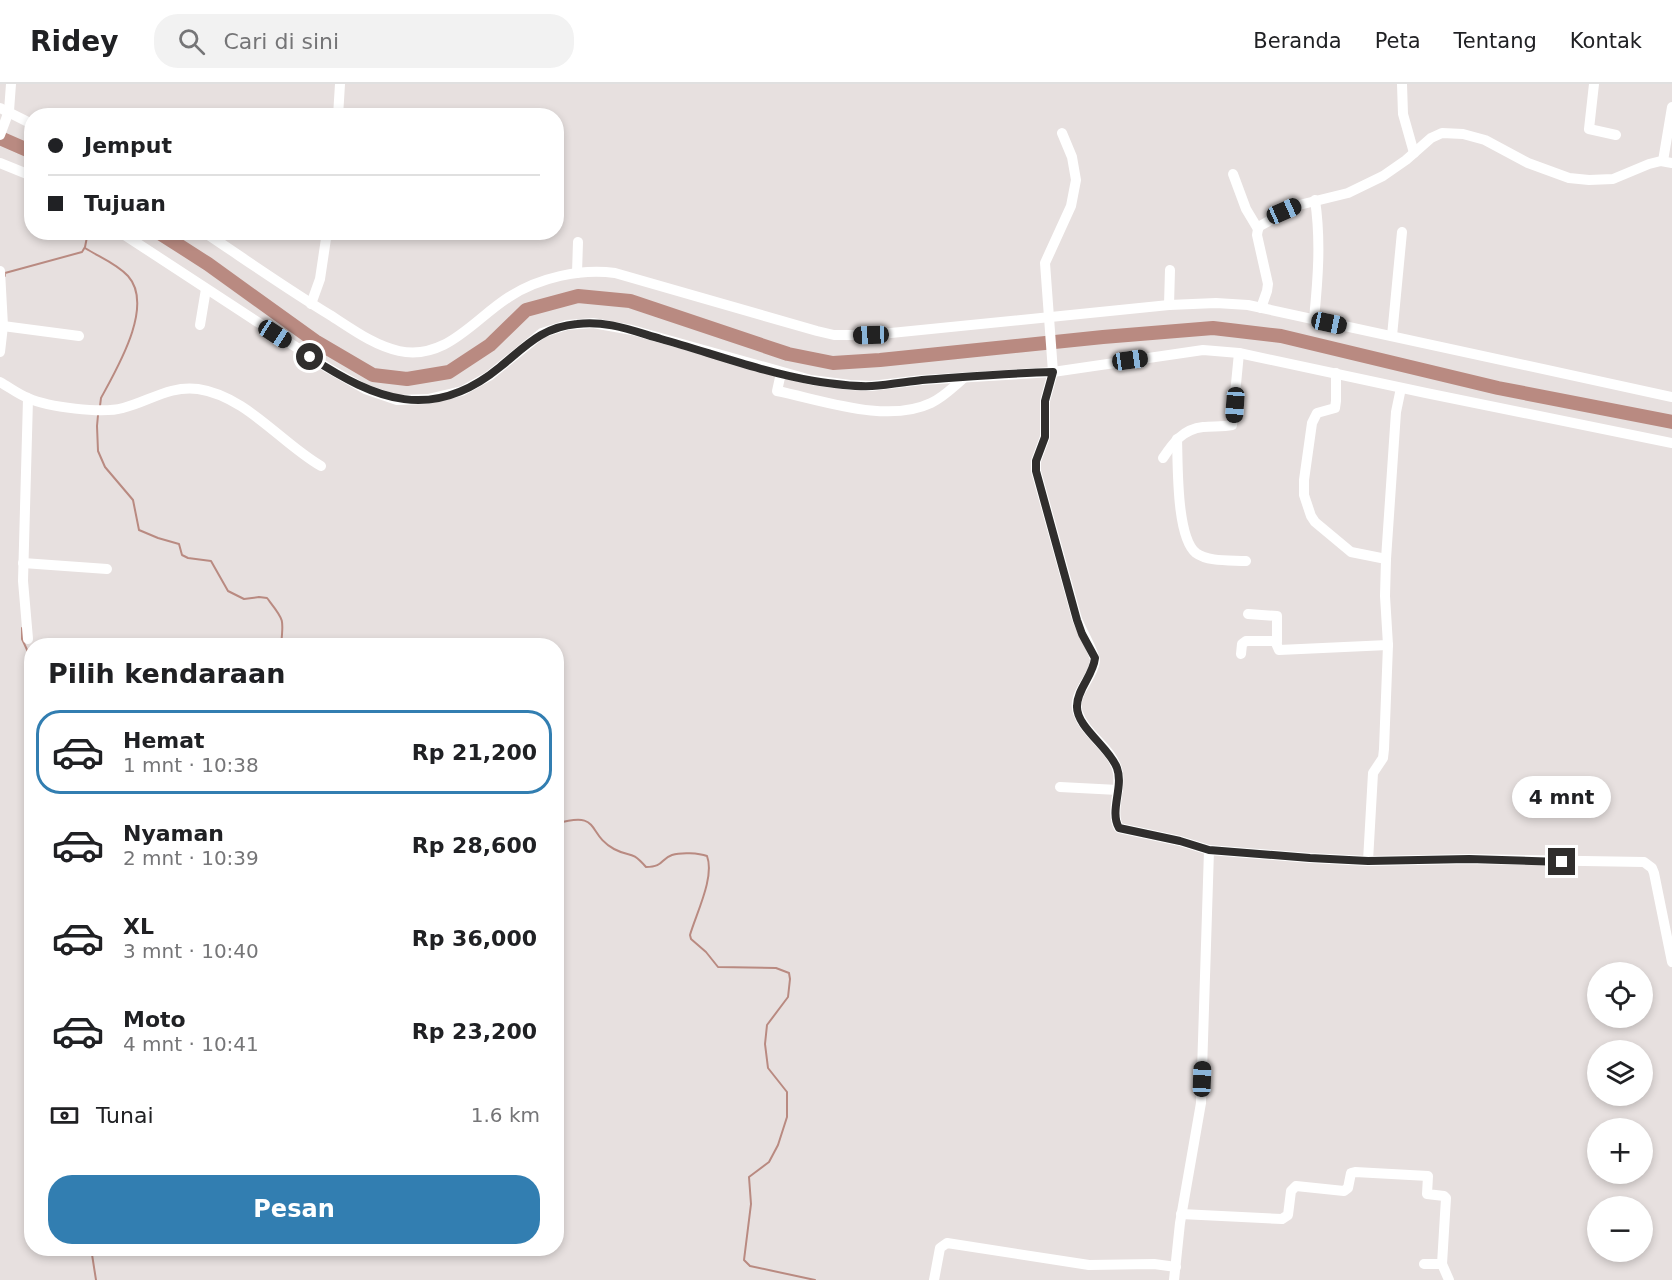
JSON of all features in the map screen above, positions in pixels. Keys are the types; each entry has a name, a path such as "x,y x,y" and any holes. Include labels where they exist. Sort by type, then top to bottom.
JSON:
{"street":[{"path":"0,135 11,84"},
{"path":"338,108 340,84"},
{"path":"1402,84 1403,114 1414,153"},
{"path":"1594,84 1589,129 1616,135"},
{"path":"1257,229 1264,222 1284,211 1316,200 1348,193 1383,176 1437,134 1450,132 1485,140 1528,163 1569,178 1613,179 1649,164 1668,162 1672,107"},
{"path":"5,112 24,120"},
{"path":"1062,132 1072,157 1076,180 1071,206 1046,260 1053,367 1045,401 1045,437 1036,461 1036,471 1077,620 1095,658 1092,671 1079,695 1076,708 1085,726 1118,770 1116,820 1119,828 1180,841 1209,850 1368,861 1469,859 1644,862 1652,868 1654,873 1672,962"},
{"path":"0,163 24,173"},
{"path":"1233,174 1246,209 1257,229 1268,284 1268,291 1261,308"},
{"path":"1314,319 1320,230 1316,200"},
{"path":"1392,336 1402,232"},
{"path":"132,240 328,369 365,389 397,400 441,398 462,391 489,376 542,333 576,324 593,323 612,325 811,380 871,386 964,378 1203,350 1239,352 1401,388 1672,443"},
{"path":"216,240 368,339 401,351 427,351 447,344 522,289 591,271 615,273 834,335 871,335 1169,305 1216,303 1261,308 1672,397"},
{"path":"311,304 320,279 326,240"},
{"path":"578,242 578,273"},
{"path":"1169,305 1170,270"},
{"path":"0,271 3,326 0,352"},
{"path":"200,325 206,289"},
{"path":"3,326 79,336"},
{"path":"1162,458 1177,439 1198,428 1232,425 1239,352"},
{"path":"781,373 777,391 863,410 890,411 928,404 944,395 964,378"},
{"path":"1336,373 1335,408 1317,413 1312,423 1304,480 1306,501 1315,522 1351,552 1386,559"},
{"path":"0,382 28,399 81,410 105,411 123,408 179,388 207,391 221,395 268,426 321,466"},
{"path":"1368,861 1373,773 1383,758 1384,749 1388,645 1384,596 1396,412 1401,388"},
{"path":"28,399 23,562 28,638"},
{"path":"1177,439 1180,508 1190,545 1195,552 1209,558 1246,561"},
{"path":"23,562 107,569"},
{"path":"1248,614 1277,616 1279,650 1388,645"},
{"path":"1241,654 1242,644 1245,641 1277,642"},
{"path":"1060,787 1118,790"},
{"path":"1174,1280 1181,1214 1202,1103 1209,850"},
{"path":"1181,1214 1282,1219 1288,1215 1291,1191 1296,1186 1344,1191 1348,1188 1351,1173 1355,1172 1428,1176 1427,1194 1446,1198 1442,1264 1449,1280"},
{"path":"934,1280 940,1248 947,1243 1089,1265 1154,1264 1176,1267"},
{"path":"1424,1264 1442,1264"}],"waterway":[{"path":"0,138 24,148"},
{"path":"5,276 5,273 82,252 86,240"},
{"path":"170,240 208,264 315,341 373,375 407,379 449,372 490,345 526,310 578,296 630,301 788,354 833,363 1213,328 1281,336 1498,388 1672,422"},
{"path":"85,248 113,264 128,276 135,289 137,304 130,338 101,398 100,406"},
{"path":"98,415 98,451 105,467 133,500 139,530 179,544 182,555 188,558 211,561 228,591 244,599 267,598 282,620 281,638"},
{"path":"22,628 24,643"},
{"path":"564,822 581,820 587,822 605,843 620,852 633,856 646,867 656,866 676,854 690,853 707,856 709,865 707,885 690,935 691,939 718,967 776,968 789,973 788,997 767,1025 765,1044 768,1068 787,1092 787,1117 778,1145 769,1162 749,1177 751,1204 744,1260 750,1266 815,1280"},
{"path":"92,1256 96,1280"}],"route":[{"path":"310,357 365,389 397,400 441,398 453,395 476,385 489,376 542,333 567,325 593,323 632,330 781,373 831,384 871,386 922,380 1053,372 1045,401 1044,443 1036,461 1036,471 1077,620 1095,658 1092,671 1079,695 1076,708 1085,726 1118,770 1116,820 1119,828 1180,841 1209,850 1310,858 1368,861 1469,859 1562,862"}]}
